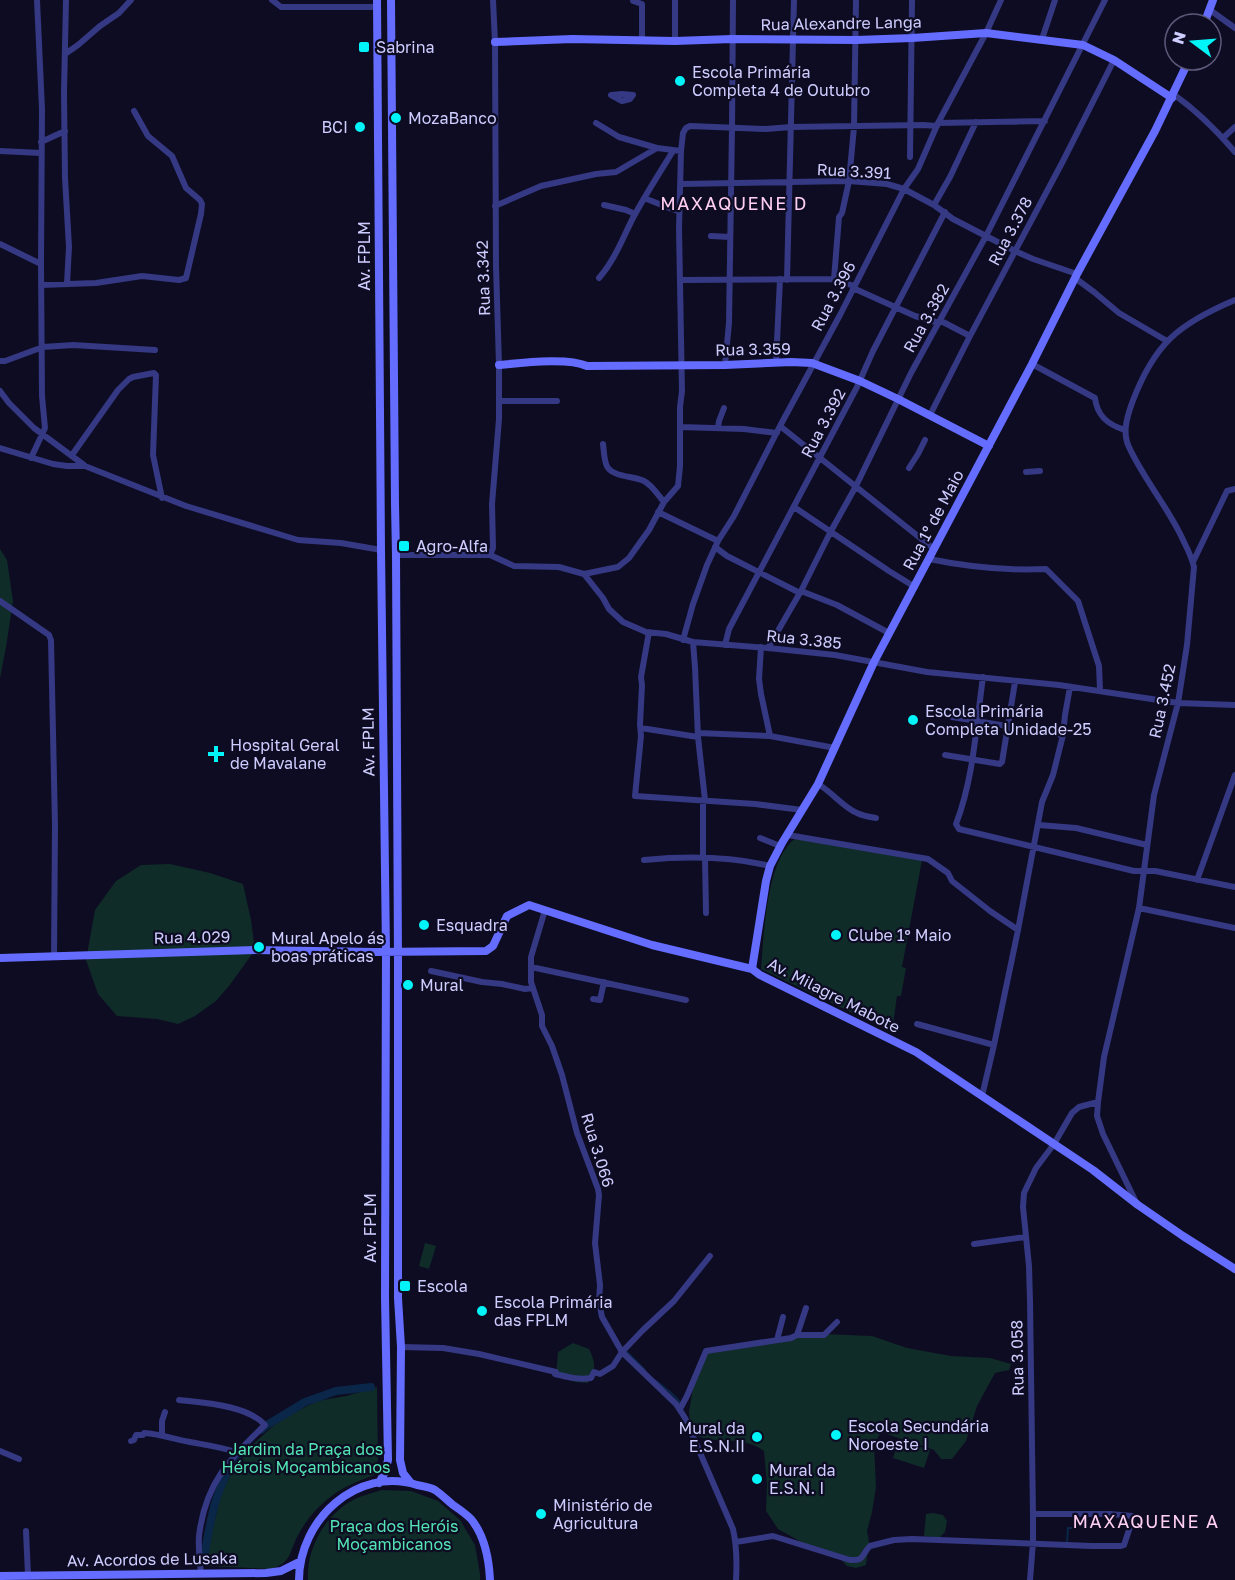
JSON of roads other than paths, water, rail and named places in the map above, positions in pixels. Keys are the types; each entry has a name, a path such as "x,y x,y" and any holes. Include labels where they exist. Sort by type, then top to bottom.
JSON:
{"street":[{"path":"31,458 45,428 42,396 42,142 37,0"},
{"path":"66,0 65,178 69,247 67,284"},
{"path":"65,54 119,13 132,0"},
{"path":"272,0 281,7 377,4"},
{"name":"Av. FPLM","path":"391,0 400,1460 403,1473 411,1483"},
{"name":"Rua 3.342","path":"490,555 493,548 492,504 499,419 493,0"},
{"path":"633,0 633,2 642,4 642,41"},
{"path":"675,0 675,41"},
{"path":"725,364 729,323 733,0"},
{"path":"776,362 784,280 789,183 794,0"},
{"path":"834,279 839,217 842,213 849,181 854,127 856,0"},
{"path":"910,157 912,0"},
{"name":"Rua 3.396","path":"683,640 693,604 716,544 734,516 904,189 918,169 938,124 1001,0"},
{"path":"1041,39 1055,0"},
{"name":"Rua 3.382","path":"765,647 801,592 911,373 986,236 1105,0"},
{"path":"1213,0 1210,10 1235,28"},
{"name":"Av. FPLM","path":"377,4 386,952 384,1298 388,1460 379,1483"},
{"name":"Rua Alexandre Langa","path":"495,42 572,39 856,40 986,33 1083,45 1114,60 1173,96"},
{"name":"Rua 3.378","path":"930,415 1114,60"},
{"name":"Rua 1º de Maio","path":"752,969 770,866 818,784 874,662 1184,72"},
{"path":"1173,96 1185,102 1235,152"},
{"path":"41,285 96,283 142,276 179,280 186,277 202,204 198,197 186,188 172,156 148,136 134,111"},
{"path":"396,555 490,555 514,566 560,567 584,574 618,567 629,558 649,530 664,502 678,486 682,365 679,211 681,151 683,133 686,128 690,126 766,129 1045,121"},
{"path":"934,205 976,122"},
{"path":"596,123 619,136 657,148 681,151"},
{"path":"1223,138 1235,127"},
{"path":"42,142 65,131"},
{"path":"495,206 541,186 616,172 657,148"},
{"path":"0,151 41,153"},
{"path":"599,278 606,270 644,198 673,151"},
{"path":"378,168 393,168"},
{"name":"Rua 3.391","path":"681,184 849,181 887,184 904,189 1015,251 1076,276 1119,313 1167,341"},
{"path":"644,198 679,211"},
{"path":"604,205 635,214"},
{"name":"Rua 3.392","path":"725,645 729,629 860,381 873,351 945,213"},
{"path":"711,236 730,237"},
{"path":"0,244 41,264"},
{"path":"680,280 834,279 915,316 940,322 970,336"},
{"path":"1032,364 1095,398 1103,419 1125,430 1139,385 1159,350 1197,318 1235,300"},
{"path":"0,361 43,347 73,345 155,350"},
{"name":"Rua 3.359","path":"499,365 528,362 580,362 587,366 812,363 860,381 989,446"},
{"path":"72,455 112,398 129,379 154,373 156,375 153,454 162,498"},
{"path":"0,391 25,420 85,466 162,498 224,519 298,540 340,543 381,550"},
{"path":"499,402 557,401"},
{"path":"718,428 724,408"},
{"path":"681,427 778,429 820,458 934,549"},
{"name":"Rua 3.452","path":"1125,430 1127,444 1136,462 1176,524 1193,562 1188,645 1178,703 1156,785 1139,908 1104,1057 1098,1102 1097,1116 1103,1134 1138,1205"},
{"path":"909,468 925,440"},
{"path":"603,444 605,465 610,470 650,484 664,502"},
{"path":"0,449 53,464 85,466"},
{"path":"1026,472 1040,471"},
{"path":"1193,562 1223,496 1227,490 1235,489"},
{"path":"381,505 395,504"},
{"path":"794,507 915,587"},
{"path":"658,512 716,544 727,556 759,573 837,605 890,633"},
{"path":"929,559 963,566 1007,570 1046,569 1049,571 1078,601 1099,666 1100,690"},
{"name":"Rua 3.385","path":"584,574 617,618 636,628 683,640 835,655 927,672 983,676 1015,682 1100,690 1178,703 1235,705"},
{"path":"0,613 2,602 49,635 51,640 55,814 54,957"},
{"path":"649,632 641,677 641,728 635,796 773,805 802,810"},
{"path":"693,642 704,800 706,914"},
{"path":"765,647 759,679 770,736"},
{"path":"983,676 974,759 956,824 959,829 1134,871 1155,871 1235,888"},
{"path":"945,755 1000,764 1002,762 1015,682"},
{"path":"982,1095 1018,930 1042,802 1053,775 1063,735 1070,687"},
{"path":"952,717 1063,735"},
{"path":"641,728 698,735 770,736 835,748"},
{"path":"1197,879 1235,775"},
{"path":"818,784 833,794 847,808 876,818"},
{"path":"1039,825 1076,828 1147,845"},
{"path":"788,835 928,859 948,873 952,881 990,911 1018,930"},
{"path":"760,838 780,846"},
{"path":"644,860 704,858 743,860 770,866"},
{"name":"Av. Milagre Mabote","path":"386,952 486,951 493,946 507,916 529,905 652,945 752,969 916,1052 1054,1144 1191,1242 1235,1269"},
{"path":"1139,908 1235,928"},
{"name":"Rua 3.066","path":"545,910 531,957 531,982 542,1015 542,1026 562,1074 577,1133 598,1189 596,1243 602,1317 622,1352 680,1409 733,1530 736,1542 736,1580"},
{"name":"Rua 4.029","path":"0,958 255,950 386,952"},
{"path":"531,967 686,1000"},
{"path":"431,972 525,989 533,988"},
{"path":"593,999 600,1000 604,982"},
{"path":"917,1024 994,1045"},
{"path":"1054,1144 1075,1109 1098,1102"},
{"name":"Rua 3.058","path":"1030,1580 1033,1514 1030,1278 1023,1207 1024,1193 1036,1168 1054,1144"},
{"path":"974,1244 1026,1237"},
{"path":"401,1347 443,1348 479,1354 581,1379 591,1378 594,1372 600,1374 613,1366 622,1352 674,1301 710,1256"},
{"path":"797,1335 806,1308"},
{"path":"777,1340 783,1317"},
{"path":"680,1409 706,1351 791,1338 797,1335 824,1335 837,1322"},
{"path":"179,1400 210,1403 249,1413 265,1425 236,1452 220,1473 208,1498 199,1537 201,1574"},
{"path":"162,1434 165,1412"},
{"path":"130,1441 134,1440 136,1435 144,1433 162,1434 236,1452"},
{"path":"0,1451 19,1459"},
{"path":"300,1580 301,1561 306,1542 315,1524 328,1509 343,1497 360,1488 395,1481 435,1490 471,1520 483,1539 489,1561 490,1580"},
{"path":"736,1542 773,1536 857,1561 863,1558 870,1546 894,1540 1121,1546 1126,1539 1133,1518 1110,1514 1033,1514"},
{"path":"26,1531 28,1575"},
{"name":"Av. Acordos de Lusaka","path":"0,1576 266,1573 281,1571 301,1561"}],"waterway":[{"path":"627,1352 645,1370"},
{"path":"655,1380 673,1394 681,1404"},
{"path":"261,1430 305,1402 336,1391 371,1387"},
{"path":"204,1557 219,1491 239,1454"},
{"path":"1067,1543 1068,1528 1074,1528"}],"place":[{"name":"Sabrina","path":"364,47"},
{"name":"Escola Primária Completa 4 de Outubro","path":"680,81"},
{"name":"MozaBanco","path":"396,118"},
{"name":"BCI","path":"360,127"},
{"name":"Agro-Alfa","path":"404,546"},
{"name":"Escola Primária Completa Unidade-25","path":"913,720"},
{"name":"Hospital Geral de Mavalane","path":"216,754"},
{"name":"Esquadra","path":"424,925"},
{"name":"Clube 1º Maio","path":"836,935"},
{"name":"Mural Apelo ás boas práticas","path":"259,947"},
{"name":"Mural","path":"408,985"},
{"name":"Escola","path":"405,1286"},
{"name":"Escola Primária das FPLM","path":"482,1311"},
{"name":"Escola Secundária Noroeste I","path":"836,1435"},
{"name":"Mural da E.S.N.II","path":"757,1437"},
{"name":"Mural da E.S.N. I","path":"757,1479"},
{"name":"Ministério de Agricultura","path":"541,1514"}],"district":[{"name":"MAXAQUENE D","path":"734,204"},
{"name":"MAXAQUENE A","path":"1146,1522"}],"park label":[{"name":"Jardim da Praça dos Hérois Moçambicanos","path":"306,1458"},
{"name":"Praça dos Heróis Moçambicanos","path":"394,1535"}]}
